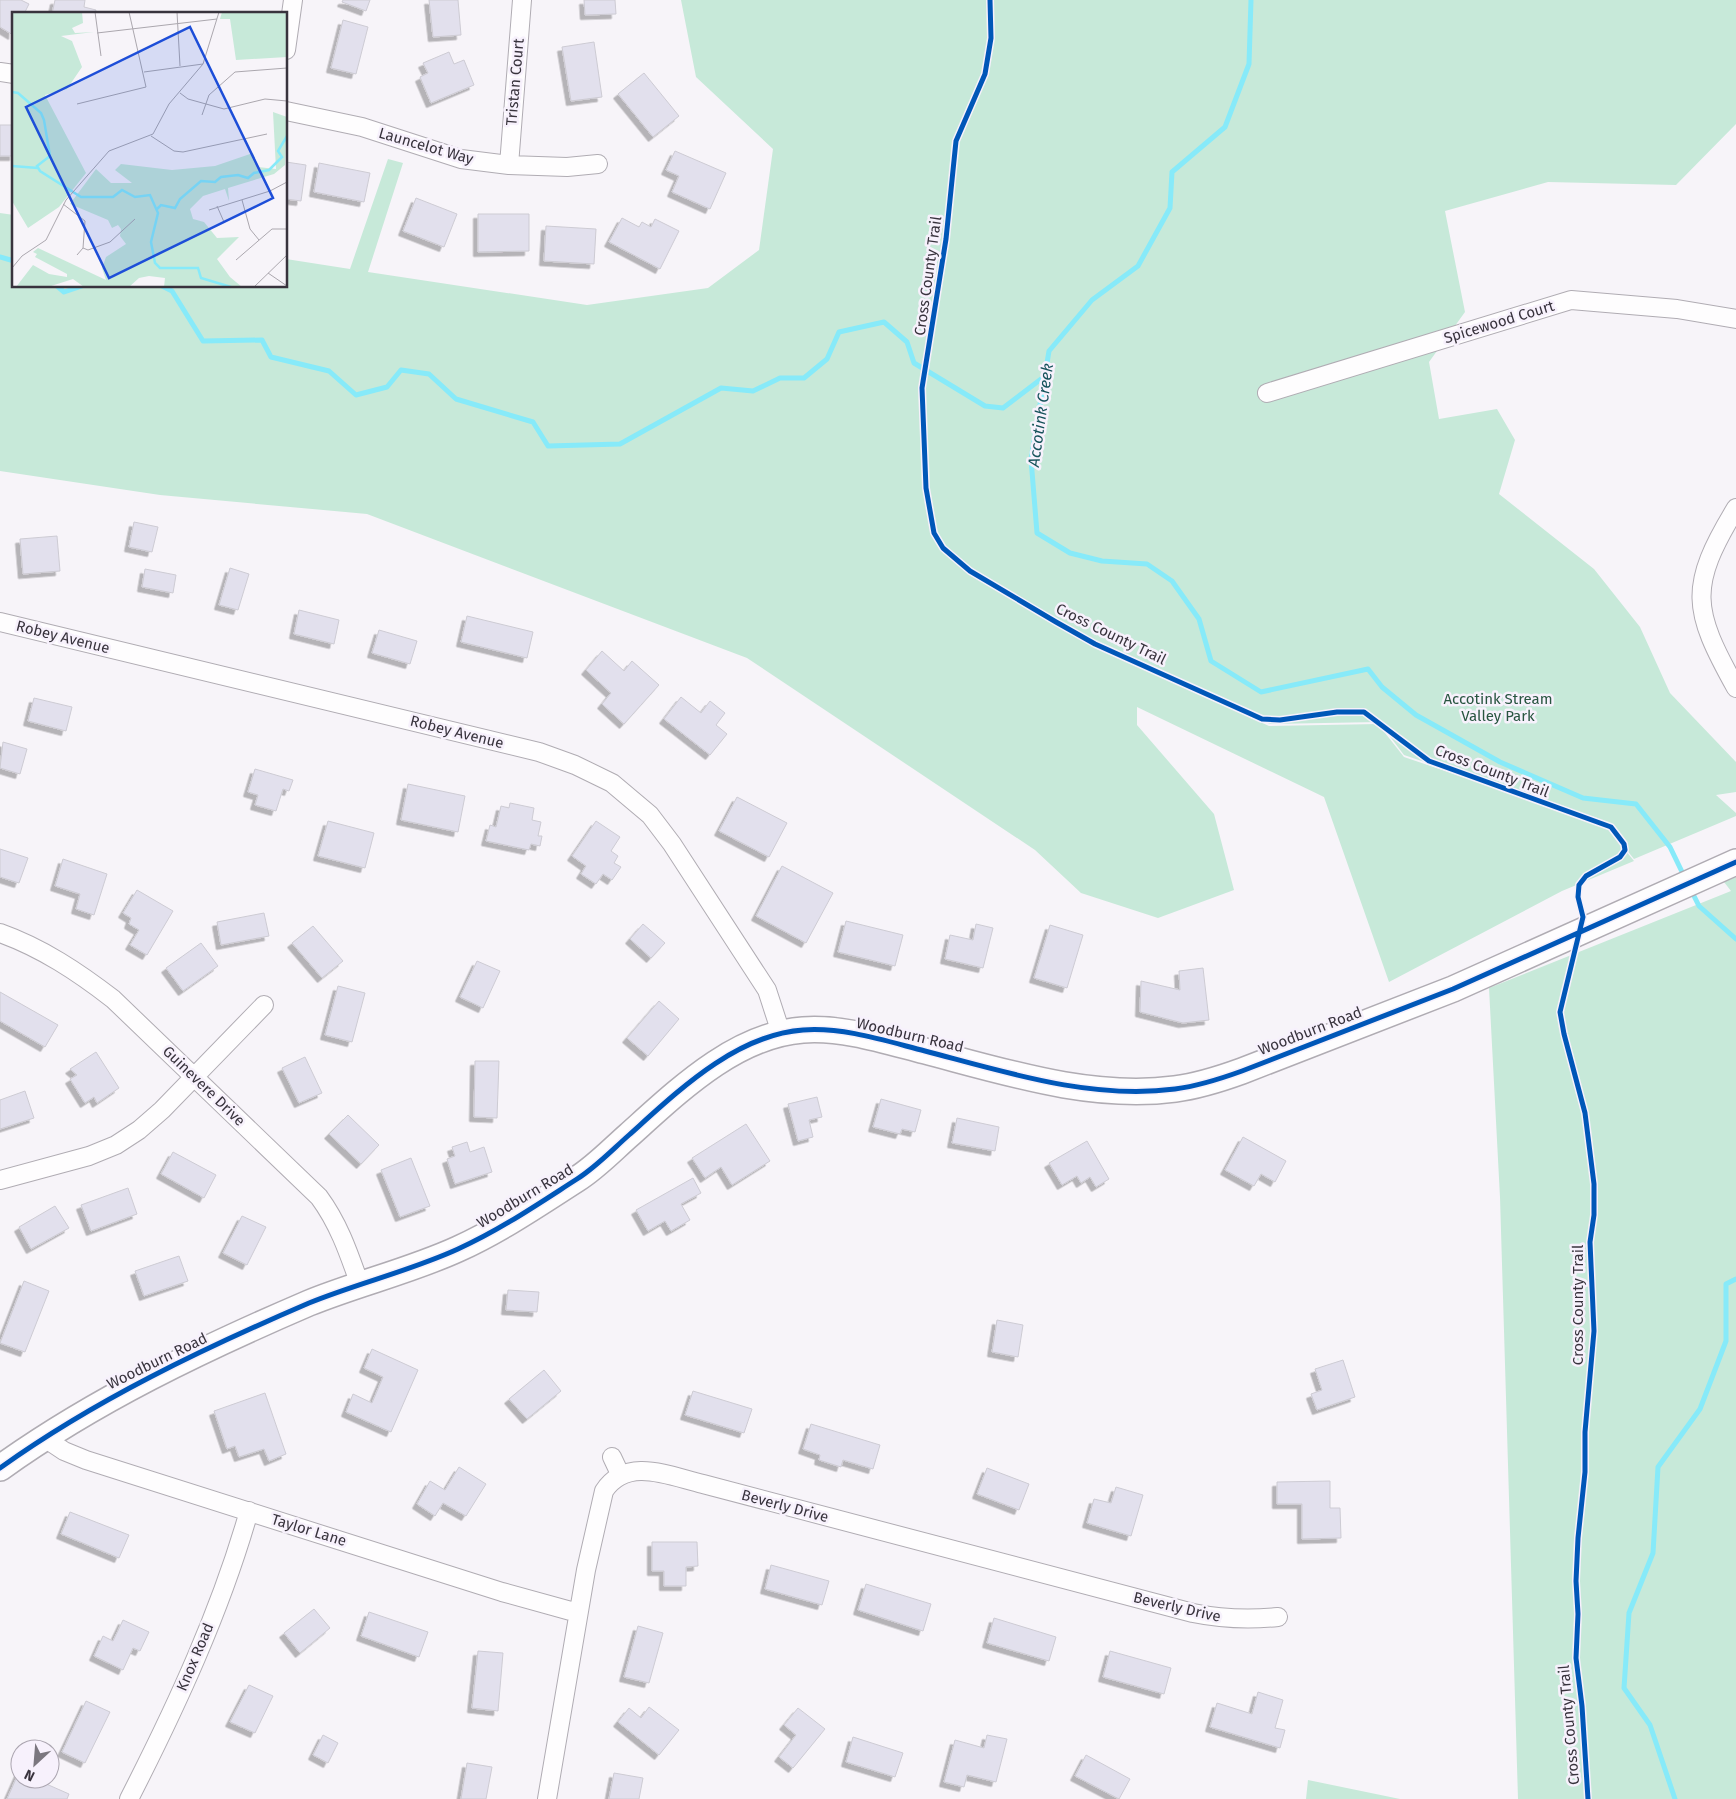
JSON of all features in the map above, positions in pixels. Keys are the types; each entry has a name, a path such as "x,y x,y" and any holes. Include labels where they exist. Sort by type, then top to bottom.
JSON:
{"street":[{"path":"288,36 293,0"},
{"name":"Tristan Court","path":"509,165 522,0"},
{"name":"Launcelot Way","path":"288,111 362,127 461,159 509,165 567,167 598,164"},
{"name":"Spicewood Court","path":"1267,392 1571,300 1677,309 1736,319"},
{"path":"1736,508 1717,538 1706,565 1701,584 1701,603 1706,628 1736,688"},
{"name":"Robey Avenue","path":"0,622 539,752 575,765 612,783 650,814 672,844 766,990 782,1033"},
{"name":"Woodburn Road","path":"0,1468 43,1437 96,1406 176,1364 311,1302 435,1259 498,1229 588,1172 704,1072 760,1040 782,1033 823,1030 861,1035 1020,1075 1086,1087 1119,1091 1175,1089 1207,1083 1242,1071 1453,989 1729,865"},
{"name":"Guinevere Drive","path":"0,934 49,955 81,975 113,999 319,1197 332,1215 342,1235 360,1285"},
{"path":"0,1180 89,1156 116,1144 139,1130 264,1005"},
{"name":"Taylor Lane","path":"43,1437 64,1451 86,1460 502,1592 578,1613"},
{"path":"547,1799 578,1613 604,1491 611,1480 620,1474 612,1457"},
{"name":"Beverly Drive","path":"620,1474 634,1470 658,1473 876,1532 1218,1619 1247,1620 1278,1617"},
{"name":"Knox Road","path":"130,1799 190,1669 236,1560 249,1511"}],"green space":[{"name":"Accotink Stream Valley Park","path":"681,0 1736,0 1736,124 1676,185 1548,182 1445,211 1465,312 1429,362 1439,419 1497,409 1515,440 1499,494 1594,569 1640,627 1670,693 1736,762 1736,792 1716,795 1736,813 1736,816 1634,859 1605,823 1404,755 1379,722 1270,724 1168,680 1269,726 1378,724 1404,757 1605,825 1634,861 1562,891 1389,982 1324,797 1137,707 1137,725 1214,814 1234,890 1158,918 1081,893 1035,850 747,658 367,514 160,495 0,471 0,213 12,215 12,288 288,288 288,259 350,269 388,159 403,163 368,272 587,305 708,288 759,250 773,149 696,77"},
{"path":"1736,877 1736,1799 1518,1799 1500,1197 1489,988 1731,891 1724,882"},
{"path":"1308,1780 1400,1799 1306,1799"}],"building":[{"path":"0,0 21,0 29,4 25,12 12,12 12,34 0,27"},
{"path":"55,0 85,0 84,7 96,10 96,12 52,12"},
{"path":"343,0 370,0 366,11 342,2"},
{"path":"429,0 458,0 461,35 433,37"},
{"path":"584,0 615,0 616,14 585,15"},
{"path":"343,20 368,27 356,74 331,68"},
{"path":"594,42 602,97 571,101 562,47"},
{"path":"449,52 454,64 464,60 474,85 431,103 420,77 428,73 423,63"},
{"path":"644,73 679,116 653,137 618,94"},
{"path":"0,125 12,125 12,156 0,156"},
{"path":"675,151 726,173 710,209 672,192 679,176 666,170"},
{"path":"288,162 306,165 301,201 288,199"},
{"path":"319,163 370,173 364,202 314,192"},
{"path":"416,198 457,214 444,247 403,231"},
{"path":"478,214 529,214 529,251 478,252"},
{"path":"622,218 639,227 642,222 651,227 655,219 679,231 660,269 609,242"},
{"path":"546,226 596,229 594,264 544,261"},
{"path":"134,522 158,527 152,552 129,547"},
{"path":"57,536 60,571 23,574 20,539"},
{"path":"230,568 249,574 238,610 219,605"},
{"path":"145,569 176,575 173,593 142,587"},
{"path":"299,610 339,620 334,644 294,634"},
{"path":"467,616 533,632 527,658 461,642"},
{"path":"379,630 417,641 410,664 372,653"},
{"path":"602,651 624,671 632,661 659,685 624,724 602,704 611,693 586,670"},
{"path":"681,697 701,713 710,701 725,713 716,725 727,734 710,755 664,719"},
{"path":"34,698 72,707 66,731 28,721"},
{"path":"3,742 27,749 20,774 0,768"},
{"path":"255,769 293,780 289,791 283,789 276,811 255,805 258,795 248,792"},
{"path":"408,784 465,796 458,832 401,820"},
{"path":"737,797 787,823 769,857 719,831"},
{"path":"510,803 534,808 532,820 541,822 538,836 542,836 540,846 531,844 529,850 486,841 490,825 496,827 501,806 509,808"},
{"path":"328,821 374,833 365,868 318,856"},
{"path":"596,821 620,837 611,851 618,856 614,863 621,867 612,880 603,874 596,884 581,874 586,866 572,856"},
{"path":"0,849 28,858 19,883 0,877"},
{"path":"63,859 107,874 94,915 76,909 80,894 55,886"},
{"path":"782,866 833,893 806,943 756,916"},
{"path":"137,890 173,911 147,955 130,945 139,930 129,924 131,918 123,913"},
{"path":"264,913 269,936 221,945 217,922"},
{"path":"846,921 903,935 895,966 838,952"},
{"path":"643,924 665,943 651,958 630,939"},
{"path":"976,924 993,928 983,968 945,959 950,935 973,940"},
{"path":"1050,925 1083,935 1067,988 1034,978"},
{"path":"313,926 343,961 322,978 292,943"},
{"path":"201,943 218,966 183,991 166,968"},
{"path":"477,961 500,971 483,1008 460,997"},
{"path":"1203,968 1209,1020 1183,1023 1140,1012 1141,981 1180,990 1179,971"},
{"path":"338,986 365,993 352,1042 325,1035"},
{"path":"0,992 58,1025 45,1047 0,1021"},
{"path":"659,1001 679,1019 648,1056 627,1038"},
{"path":"96,1052 119,1088 97,1103 94,1097 85,1103 70,1079 77,1075 70,1069"},
{"path":"305,1057 322,1093 299,1103 282,1068"},
{"path":"475,1061 499,1061 497,1118 474,1117"},
{"path":"25,1091 34,1118 0,1129 0,1100"},
{"path":"817,1097 822,1117 809,1120 813,1137 798,1141 788,1104"},
{"path":"881,1099 921,1110 915,1132 902,1129 900,1134 873,1127"},
{"path":"348,1115 379,1145 361,1164 329,1134"},
{"path":"957,1118 999,1127 995,1151 952,1143"},
{"path":"746,1124 770,1161 732,1185 721,1167 705,1178 692,1158"},
{"path":"1243,1137 1286,1161 1275,1182 1261,1174 1254,1186 1225,1170"},
{"path":"1087,1141 1109,1179 1096,1187 1090,1177 1081,1183 1077,1176 1062,1185 1049,1163"},
{"path":"467,1142 470,1152 484,1147 492,1172 455,1184 447,1159 455,1156 452,1147"},
{"path":"173,1152 216,1175 204,1198 161,1174"},
{"path":"411,1158 430,1206 400,1217 381,1170"},
{"path":"693,1178 701,1193 681,1204 690,1220 671,1231 665,1221 648,1231 636,1210"},
{"path":"128,1188 137,1214 91,1231 81,1205"},
{"path":"55,1206 69,1228 31,1249 19,1227"},
{"path":"242,1216 266,1227 247,1265 223,1253"},
{"path":"179,1256 188,1281 144,1296 135,1271"},
{"path":"24,1281 49,1291 25,1352 0,1343"},
{"path":"508,1290 539,1292 537,1312 506,1310"},
{"path":"997,1320 1023,1325 1018,1357 992,1352"},
{"path":"372,1349 418,1370 391,1432 346,1412 353,1394 372,1403 383,1377 364,1368"},
{"path":"1343,1360 1355,1397 1317,1410 1311,1394 1322,1390 1315,1369"},
{"path":"544,1370 561,1391 527,1419 509,1399"},
{"path":"693,1391 752,1409 744,1433 685,1415"},
{"path":"265,1393 286,1454 269,1461 264,1449 239,1457 235,1446 227,1449 214,1411"},
{"path":"811,1424 880,1445 873,1469 843,1460 841,1467 819,1460 820,1455 803,1449"},
{"path":"459,1467 486,1484 466,1516 443,1503 435,1516 417,1504 430,1481 445,1490"},
{"path":"987,1468 1029,1484 1019,1510 977,1494"},
{"path":"1330,1481 1330,1508 1340,1508 1341,1538 1302,1539 1302,1504 1277,1504 1277,1482"},
{"path":"1116,1487 1143,1495 1131,1536 1087,1523 1094,1499 1111,1503"},
{"path":"70,1512 129,1535 119,1558 61,1534"},
{"path":"652,1542 697,1542 698,1566 686,1567 686,1586 664,1586 664,1571 652,1571"},
{"path":"771,1565 829,1581 822,1605 765,1589"},
{"path":"866,1584 931,1604 923,1631 858,1610"},
{"path":"314,1609 330,1628 300,1653 284,1633"},
{"path":"369,1612 428,1632 419,1657 361,1636"},
{"path":"994,1618 1056,1637 1049,1661 987,1643"},
{"path":"123,1620 149,1632 140,1651 133,1648 123,1670 94,1656 103,1636 113,1641"},
{"path":"638,1626 663,1633 649,1683 624,1677"},
{"path":"478,1651 503,1653 498,1711 472,1708"},
{"path":"1110,1651 1171,1668 1164,1694 1103,1677"},
{"path":"249,1685 273,1696 255,1733 230,1722"},
{"path":"1258,1692 1283,1700 1275,1728 1285,1730 1280,1748 1210,1727 1217,1703 1252,1714"},
{"path":"86,1701 110,1712 85,1763 62,1752"},
{"path":"649,1707 679,1730 659,1755 618,1722 629,1708 641,1718"},
{"path":"798,1708 825,1729 793,1768 779,1757 796,1735 784,1725"},
{"path":"323,1735 338,1743 328,1763 313,1755"},
{"path":"987,1735 1007,1739 996,1782 967,1775 964,1787 944,1782 955,1740 984,1748"},
{"path":"853,1737 903,1753 895,1777 846,1762"},
{"path":"1086,1755 1130,1779 1119,1799 1075,1776"},
{"path":"467,1763 492,1767 486,1799 461,1799"},
{"path":"614,1773 643,1778 639,1799 609,1799"},
{"path":"11,1789 58,1789 69,1794 67,1799 7,1799"}],"waterway":[{"name":"Accotink Creek","path":"1251,0 1249,64 1225,127 1172,172 1170,208 1138,266 1092,300 1049,351 1031,459 1037,533 1070,553 1102,561 1147,564 1172,581 1199,619 1211,661 1261,692 1368,669 1382,687 1416,715 1500,762 1583,798 1636,804 1670,847 1685,878"},
{"path":"0,257 12,260"},
{"path":"59,288 64,292 76,288"},
{"path":"166,288 172,291 203,341 262,340 271,357 329,371 356,395 387,387 401,370 429,374 456,399 533,422 548,446 620,444 721,388 753,391 780,378 804,378 827,359 839,332 884,322 907,342 914,363 985,406 1003,408 1045,376"},
{"name":"Accotink Creek","path":"1691,890 1699,906 1736,939"},
{"name":"Accotink Creek","path":"1675,1799 1650,1725 1624,1688 1629,1613 1653,1553 1658,1467 1700,1409 1726,1341 1726,1284 1736,1279"}],"cycle path":[{"name":"Cross County Trail","path":"990,0 991,38 985,74 956,141 946,239 922,388 926,488 934,533 943,548 970,571 1095,644 1262,719 1280,720 1337,712 1364,712 1429,761 1611,827 1624,844 1625,850 1620,857 1586,876 1579,885 1578,897 1583,917 1560,1012 1585,1113 1594,1184 1594,1215 1590,1242 1594,1331 1585,1432 1585,1472 1578,1538 1576,1581 1578,1614 1576,1658 1582,1706 1588,1799"},
{"path":"0,1468 73,1420 189,1357 309,1303 440,1257 489,1234 584,1174 688,1084 709,1068 754,1042 778,1034 803,1030 834,1031 880,1039 1048,1082 1112,1091 1184,1088 1242,1071 1453,989 1736,862"}]}
